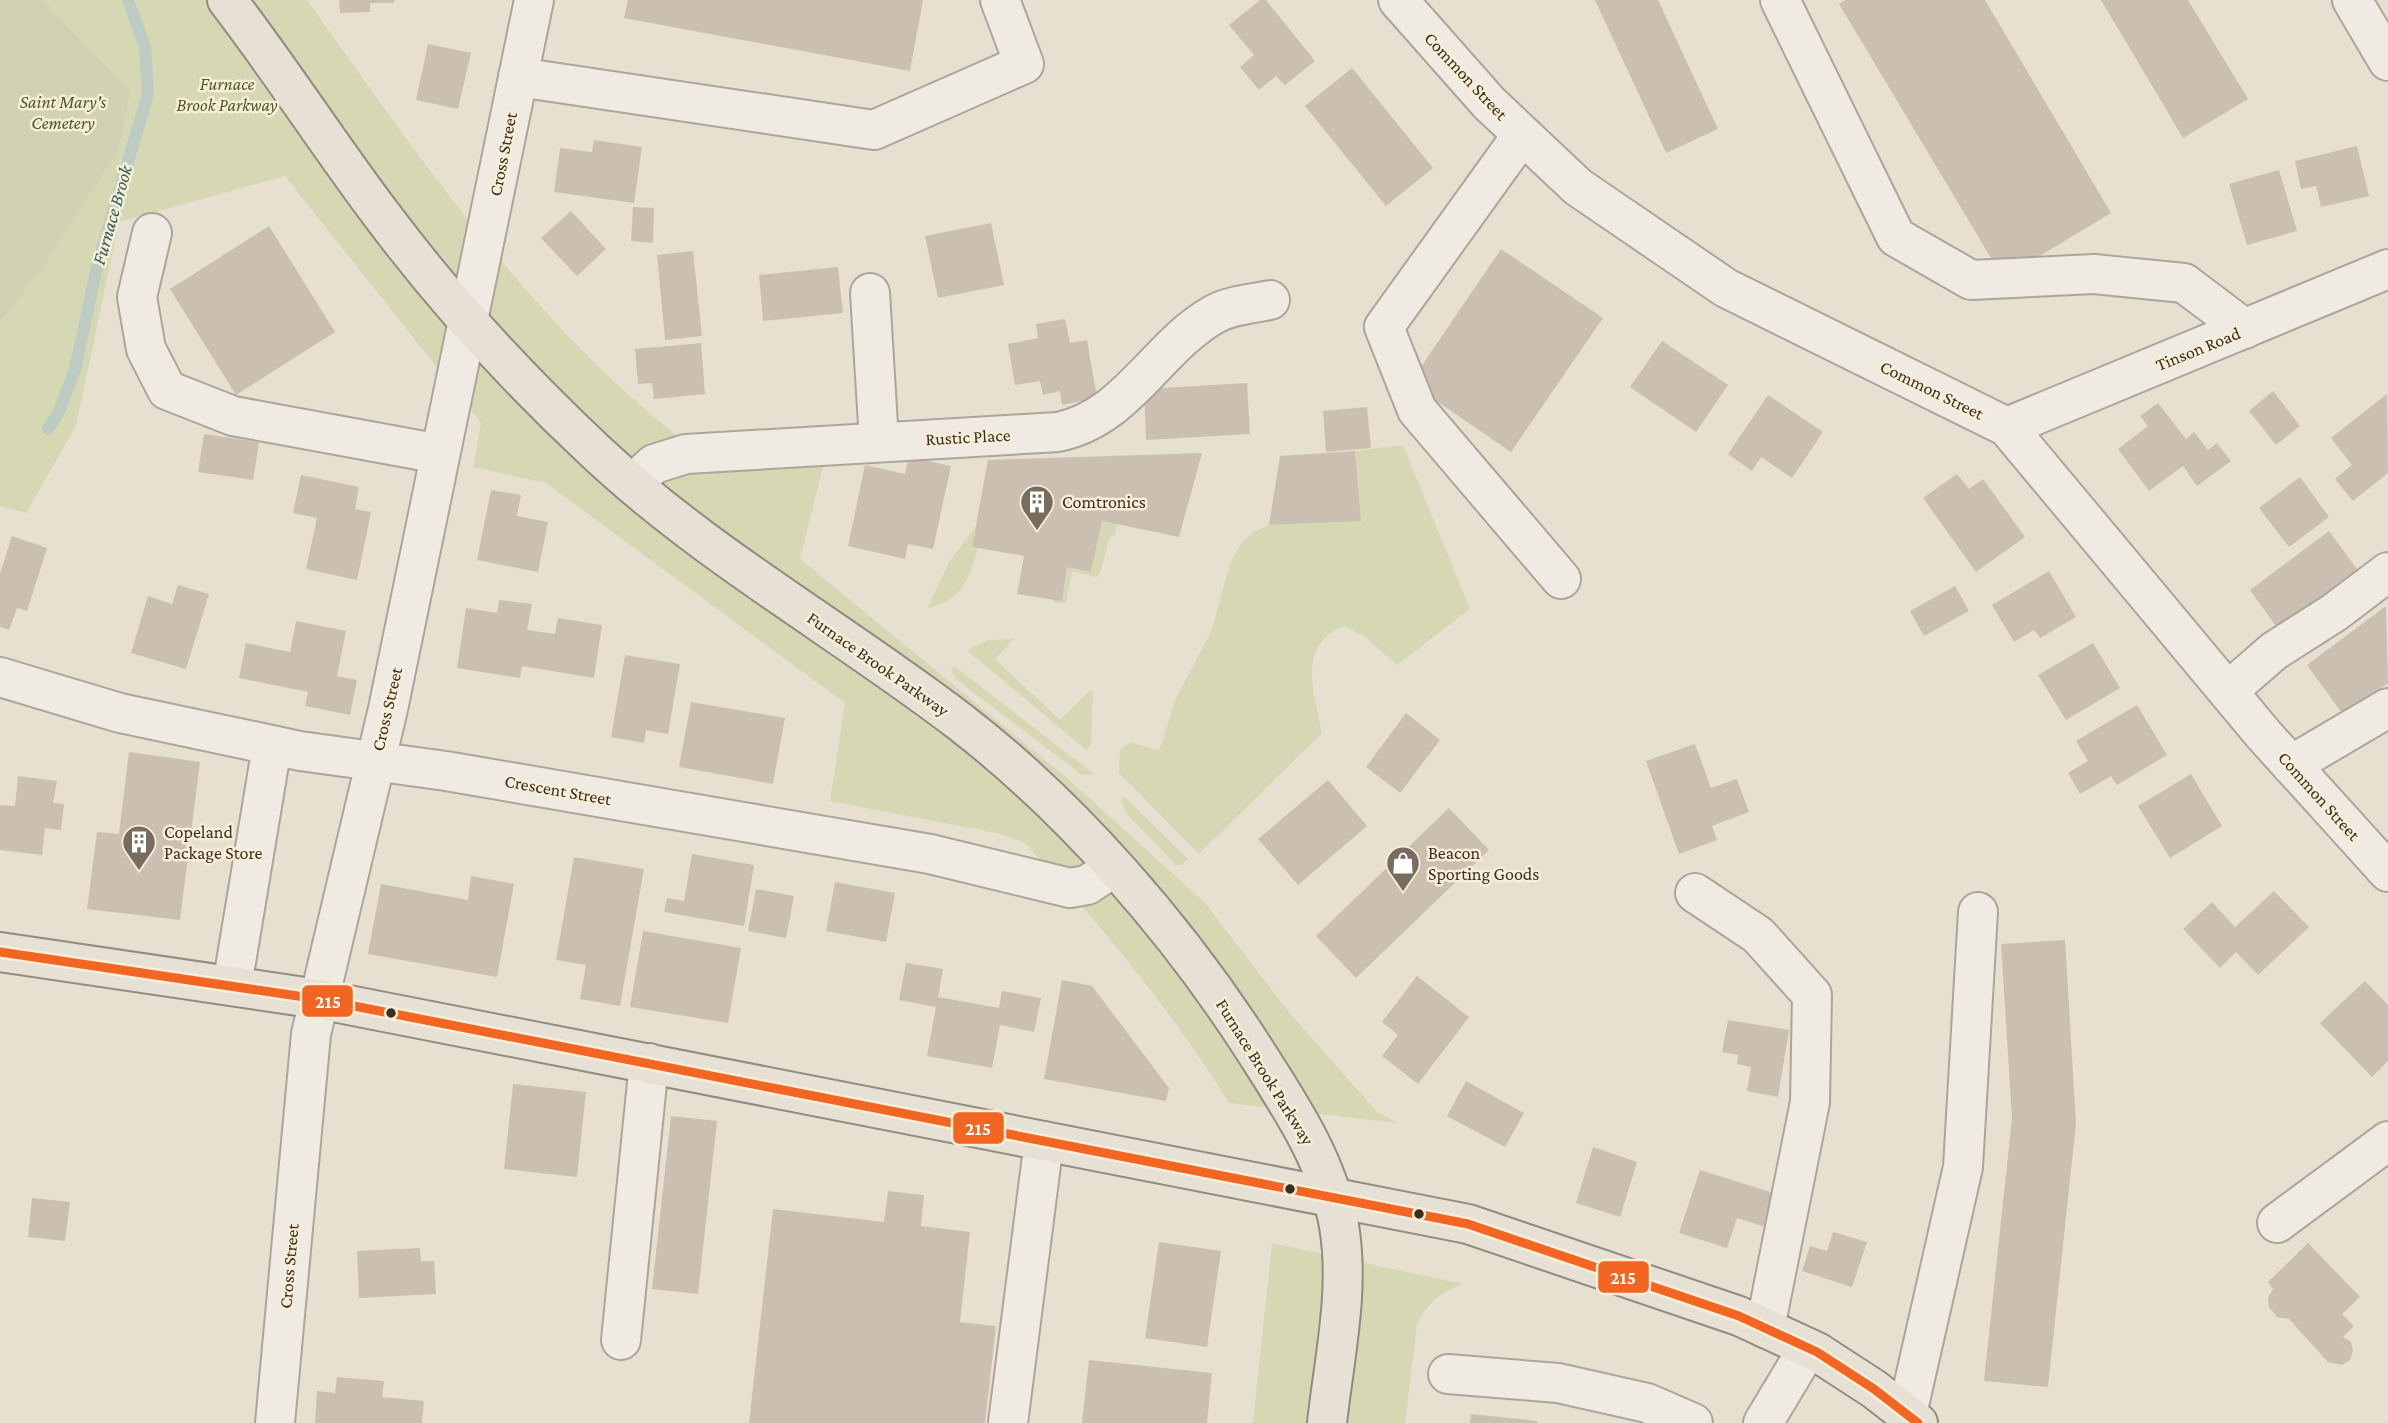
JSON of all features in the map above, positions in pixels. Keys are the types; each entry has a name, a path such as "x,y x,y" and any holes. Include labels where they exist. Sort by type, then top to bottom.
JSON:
{"main road":[{"name":"Furnace Brook Parkway","path":"227,0 382,215 467,320 566,424 632,484 696,535 987,743 1047,797 1113,868 1192,962 1240,1027 1311,1144 1334,1196 1342,1243 1343,1273 1327,1423"},
{"path":"0,952 318,999 1334,1196 1501,1233 1739,1316 1808,1348 1874,1389 1912,1419"}],"street":[{"name":"Cross Street","path":"275,1423 307,1060 318,999 375,763 534,0"},
{"path":"518,77 874,130 1024,64 1000,0"},
{"name":"Common Street","path":"1398,0 1489,103 1578,187 1726,288 2007,427 2291,765 2388,872"},
{"path":"1780,0 1896,237 1971,279 2094,274 2184,283 2245,329"},
{"path":"2352,0 2388,61"},
{"path":"1522,135 1384,327 1417,410 1560,579"},
{"path":"152,233 137,297 146,349 167,390 233,416 440,454"},
{"name":"Tinson Road","path":"2007,427 2388,269"},
{"path":"870,293 879,442"},
{"name":"Rustic Place","path":"632,484 654,464 686,454 1078,428 1112,408 1214,314 1270,300"},
{"path":"2228,691 2274,650 2335,612 2388,572"},
{"name":"Crescent Street","path":"0,677 120,713 272,746 375,763 446,771 930,854 1070,888 1102,878 1113,868"},
{"path":"2291,765 2388,708"},
{"path":"232,986 272,746"},
{"path":"1696,893 1758,935 1812,995 1810,1102 1765,1328"},
{"path":"1912,1419 1963,1167 1978,912"},
{"path":"621,1340 649,1063"},
{"path":"1008,1423 1044,1141"},
{"path":"2277,1223 2388,1141"},
{"path":"1763,1423 1808,1348"},
{"path":"1448,1374 1558,1383 1647,1403 1693,1423"}],"green space":[{"name":"Saint Mary's Cemetery","path":"0,0 43,0 131,92 118,152 39,273 0,323"},
{"name":"Furnace Brook Parkway","path":"43,0 307,0 446,192 548,314 603,370 662,423 725,471 823,466 800,559 1066,777 1205,903 1288,1011 1377,1112 1397,1123 1229,1103 1159,1001 1025,843 1001,834 830,801 845,703 546,483 473,467 481,423 285,176 119,222 76,426 26,513 0,506 0,323 39,273 118,152 131,92"},
{"path":"1403,445 1470,609 1397,665 1364,636 1344,626 1329,634 1319,645 1312,672 1322,733 1199,854 1119,773 1120,749 1130,742 1159,751 1176,698 1211,632 1230,564 1240,545 1252,533 1269,525 1361,521 1355,451"},
{"path":"1102,521 1117,524 1114,536 1110,536 1100,573 1097,577 1072,572 1066,603 1054,603 1052,599 1062,600 1067,567 1091,572"},
{"path":"975,527 972,547 978,548 963,587 949,599 927,609 949,562"},
{"path":"1014,639 995,659 1060,720 1089,691 1093,691 1091,743 1087,751 967,650 988,640"},
{"path":"954,666 1094,774 1082,775 957,680 951,671"},
{"path":"1124,796 1188,859 1182,865 1176,865 1126,813 1121,801"},
{"path":"1272,1243 1463,1284 1436,1299 1425,1310 1417,1325 1405,1423 1253,1423"}],"building":[{"path":"339,0 394,0 394,3 370,3 370,12 340,13"},
{"path":"628,0 923,0 910,71 624,18"},
{"path":"1260,0 1266,0 1315,61 1285,85 1276,76 1259,90 1240,67 1254,55 1229,25"},
{"path":"1595,0 1658,0 1718,129 1666,153"},
{"path":"1845,0 1985,0 2111,213 2003,278 1839,4"},
{"path":"2101,0 2188,0 2248,99 2183,138"},
{"path":"428,44 471,53 458,109 416,100"},
{"path":"1352,68 1433,168 1386,206 1305,106"},
{"path":"594,140 642,147 634,203 554,192 560,148 592,152"},
{"path":"2357,146 2369,196 2321,207 2316,186 2301,189 2295,161"},
{"path":"2279,170 2297,231 2247,245 2229,184"},
{"path":"633,207 654,208 653,243 631,241"},
{"path":"571,211 606,249 577,276 541,238"},
{"path":"991,223 1004,285 938,298 925,236"},
{"path":"269,226 335,332 236,395 170,289"},
{"path":"1501,249 1603,318 1511,452 1410,383"},
{"path":"693,251 702,336 665,340 657,255"},
{"path":"838,267 843,313 763,321 759,275"},
{"path":"1065,319 1070,343 1087,340 1097,398 1062,405 1060,391 1043,395 1040,381 1015,385 1008,344 1038,338 1036,324"},
{"path":"1662,341 1728,385 1696,432 1630,387"},
{"path":"701,343 705,394 654,399 652,383 638,384 635,349"},
{"path":"1247,383 1250,434 1146,440 1144,389"},
{"path":"2273,391 2300,426 2276,445 2249,411"},
{"path":"2387,394 2388,473 2353,501 2335,479 2352,465 2331,438"},
{"path":"1768,395 1823,432 1792,478 1761,457 1752,471 1728,454"},
{"path":"2158,403 2186,439 2194,432 2208,450 2217,443 2231,461 2197,486 2183,466 2149,491 2118,449 2148,426 2140,416"},
{"path":"1367,407 1371,448 1326,452 1323,411"},
{"path":"204,434 259,442 253,480 198,472"},
{"path":"1355,451 1361,521 1269,525 1280,456"},
{"name":"Comtronics","path":"1202,453 1179,537 1102,521 1091,572 1067,567 1062,601 1017,594 1024,556 972,547 988,460"},
{"path":"909,457 951,466 933,549 908,544 905,559 848,546 865,465 905,474"},
{"path":"1957,474 1969,489 1983,479 2025,537 1976,572 1923,498"},
{"path":"301,475 359,487 355,509 371,512 357,580 306,569 317,518 293,513"},
{"path":"2300,477 2329,517 2289,547 2259,508"},
{"path":"491,490 521,495 517,516 548,522 538,572 477,560"},
{"path":"2329,531 2363,577 2283,636 2250,590"},
{"path":"12,536 47,548 27,611 17,608 9,630 0,627 0,574"},
{"path":"2049,571 2076,617 2040,638 2034,630 2014,642 1992,605"},
{"path":"178,585 209,594 186,669 131,653 148,596 172,604"},
{"path":"1955,586 1969,611 1924,636 1910,611"},
{"path":"499,600 532,604 527,630 555,634 558,618 602,625 594,678 522,666 520,678 457,668 466,608 497,613"},
{"path":"2386,606 2388,683 2344,716 2307,665"},
{"path":"296,621 346,631 337,676 357,680 350,715 305,706 308,692 239,678 246,643 290,652"},
{"path":"2093,643 2120,688 2066,720 2038,675"},
{"path":"625,655 680,664 668,734 646,730 644,743 611,737"},
{"path":"691,702 785,718 773,784 679,767"},
{"path":"2137,705 2167,755 2117,785 2111,776 2080,794 2068,773 2088,761 2076,741"},
{"path":"1406,713 1440,740 1400,793 1366,767"},
{"path":"1695,744 1711,788 1737,779 1749,812 1712,826 1717,840 1679,854 1646,761"},
{"name":"Copeland Package Store","path":"129,752 200,762 180,920 87,909 97,832 119,834"},
{"path":"2191,774 2222,826 2170,858 2138,806"},
{"path":"18,776 57,781 53,803 64,804 61,830 45,828 42,855 0,850 0,805 15,806"},
{"path":"1328,780 1367,826 1298,885 1258,839"},
{"name":"Beacon Sporting Goods","path":"1449,808 1489,850 1356,978 1316,936"},
{"path":"692,854 754,865 744,926 664,912 667,898 684,901"},
{"path":"574,857 644,869 620,1006 580,999 586,965 556,960"},
{"path":"471,876 514,884 497,977 368,954 381,884 468,900"},
{"path":"835,882 895,893 886,942 826,931"},
{"path":"756,889 794,896 786,938 748,931"},
{"path":"2274,891 2309,927 2258,975 2236,952 2220,968 2183,929 2212,902 2235,927"},
{"path":"643,931 741,948 728,1023 630,1007"},
{"path":"2065,940 2076,1123 2048,1387 1984,1381 2012,1118 2001,944"},
{"path":"906,963 943,969 938,997 999,1008 1002,991 1041,998 1034,1032 1000,1025 992,1068 927,1056 936,1007 899,1000"},
{"path":"1417,976 1469,1017 1418,1084 1382,1056 1398,1035 1382,1022"},
{"path":"1062,980 1092,986 1169,1088 1166,1101 1044,1079"},
{"path":"2365,981 2388,1005 2388,1061 2372,1077 2320,1023"},
{"path":"1728,1020 1789,1030 1778,1097 1747,1091 1751,1067 1737,1064 1738,1055 1722,1052"},
{"path":"1466,1081 1524,1113 1505,1147 1447,1116"},
{"path":"513,1084 586,1092 577,1177 504,1169"},
{"path":"671,1116 717,1121 698,1294 652,1289"},
{"path":"1593,1147 1637,1162 1620,1217 1576,1203"},
{"path":"1700,1170 1780,1195 1769,1228 1737,1218 1727,1248 1679,1233"},
{"path":"888,1191 924,1195 921,1226 970,1232 960,1322 996,1326 985,1423 749,1423 773,1209 884,1222"},
{"path":"32,1198 70,1202 65,1241 28,1237"},
{"path":"1833,1232 1867,1242 1852,1287 1802,1271 1810,1246 1827,1251"},
{"path":"1159,1242 1221,1251 1207,1347 1145,1338"},
{"path":"2308,1243 2360,1297 2342,1314 2354,1326 2343,1337 2351,1342 2353,1351 2350,1360 2342,1365 2328,1362 2289,1319 2277,1317 2269,1307 2268,1298 2273,1289 2268,1282"},
{"path":"420,1248 421,1261 434,1261 436,1294 359,1298 357,1251"},
{"path":"1089,1360 1212,1373 1207,1423 1082,1423"},
{"path":"337,1377 384,1381 382,1397 424,1401 422,1423 315,1423 317,1391 335,1393"},
{"path":"1471,1414 1537,1421 1537,1423 1470,1423"}],"waterway":[{"name":"Furnace Brook","path":"48,429 59,412 75,369 97,267 148,94 145,47 128,0"}],"transit line":[{"name":"215","path":"0,952 318,999 1468,1224 1739,1316 1817,1352 1874,1389 1918,1423"}],"place":[{"name":"Comtronics","path":"1037,532"},
{"name":"Copeland Package Store","path":"139,872"},
{"name":"Beacon Sporting Goods","path":"1403,893"}]}
